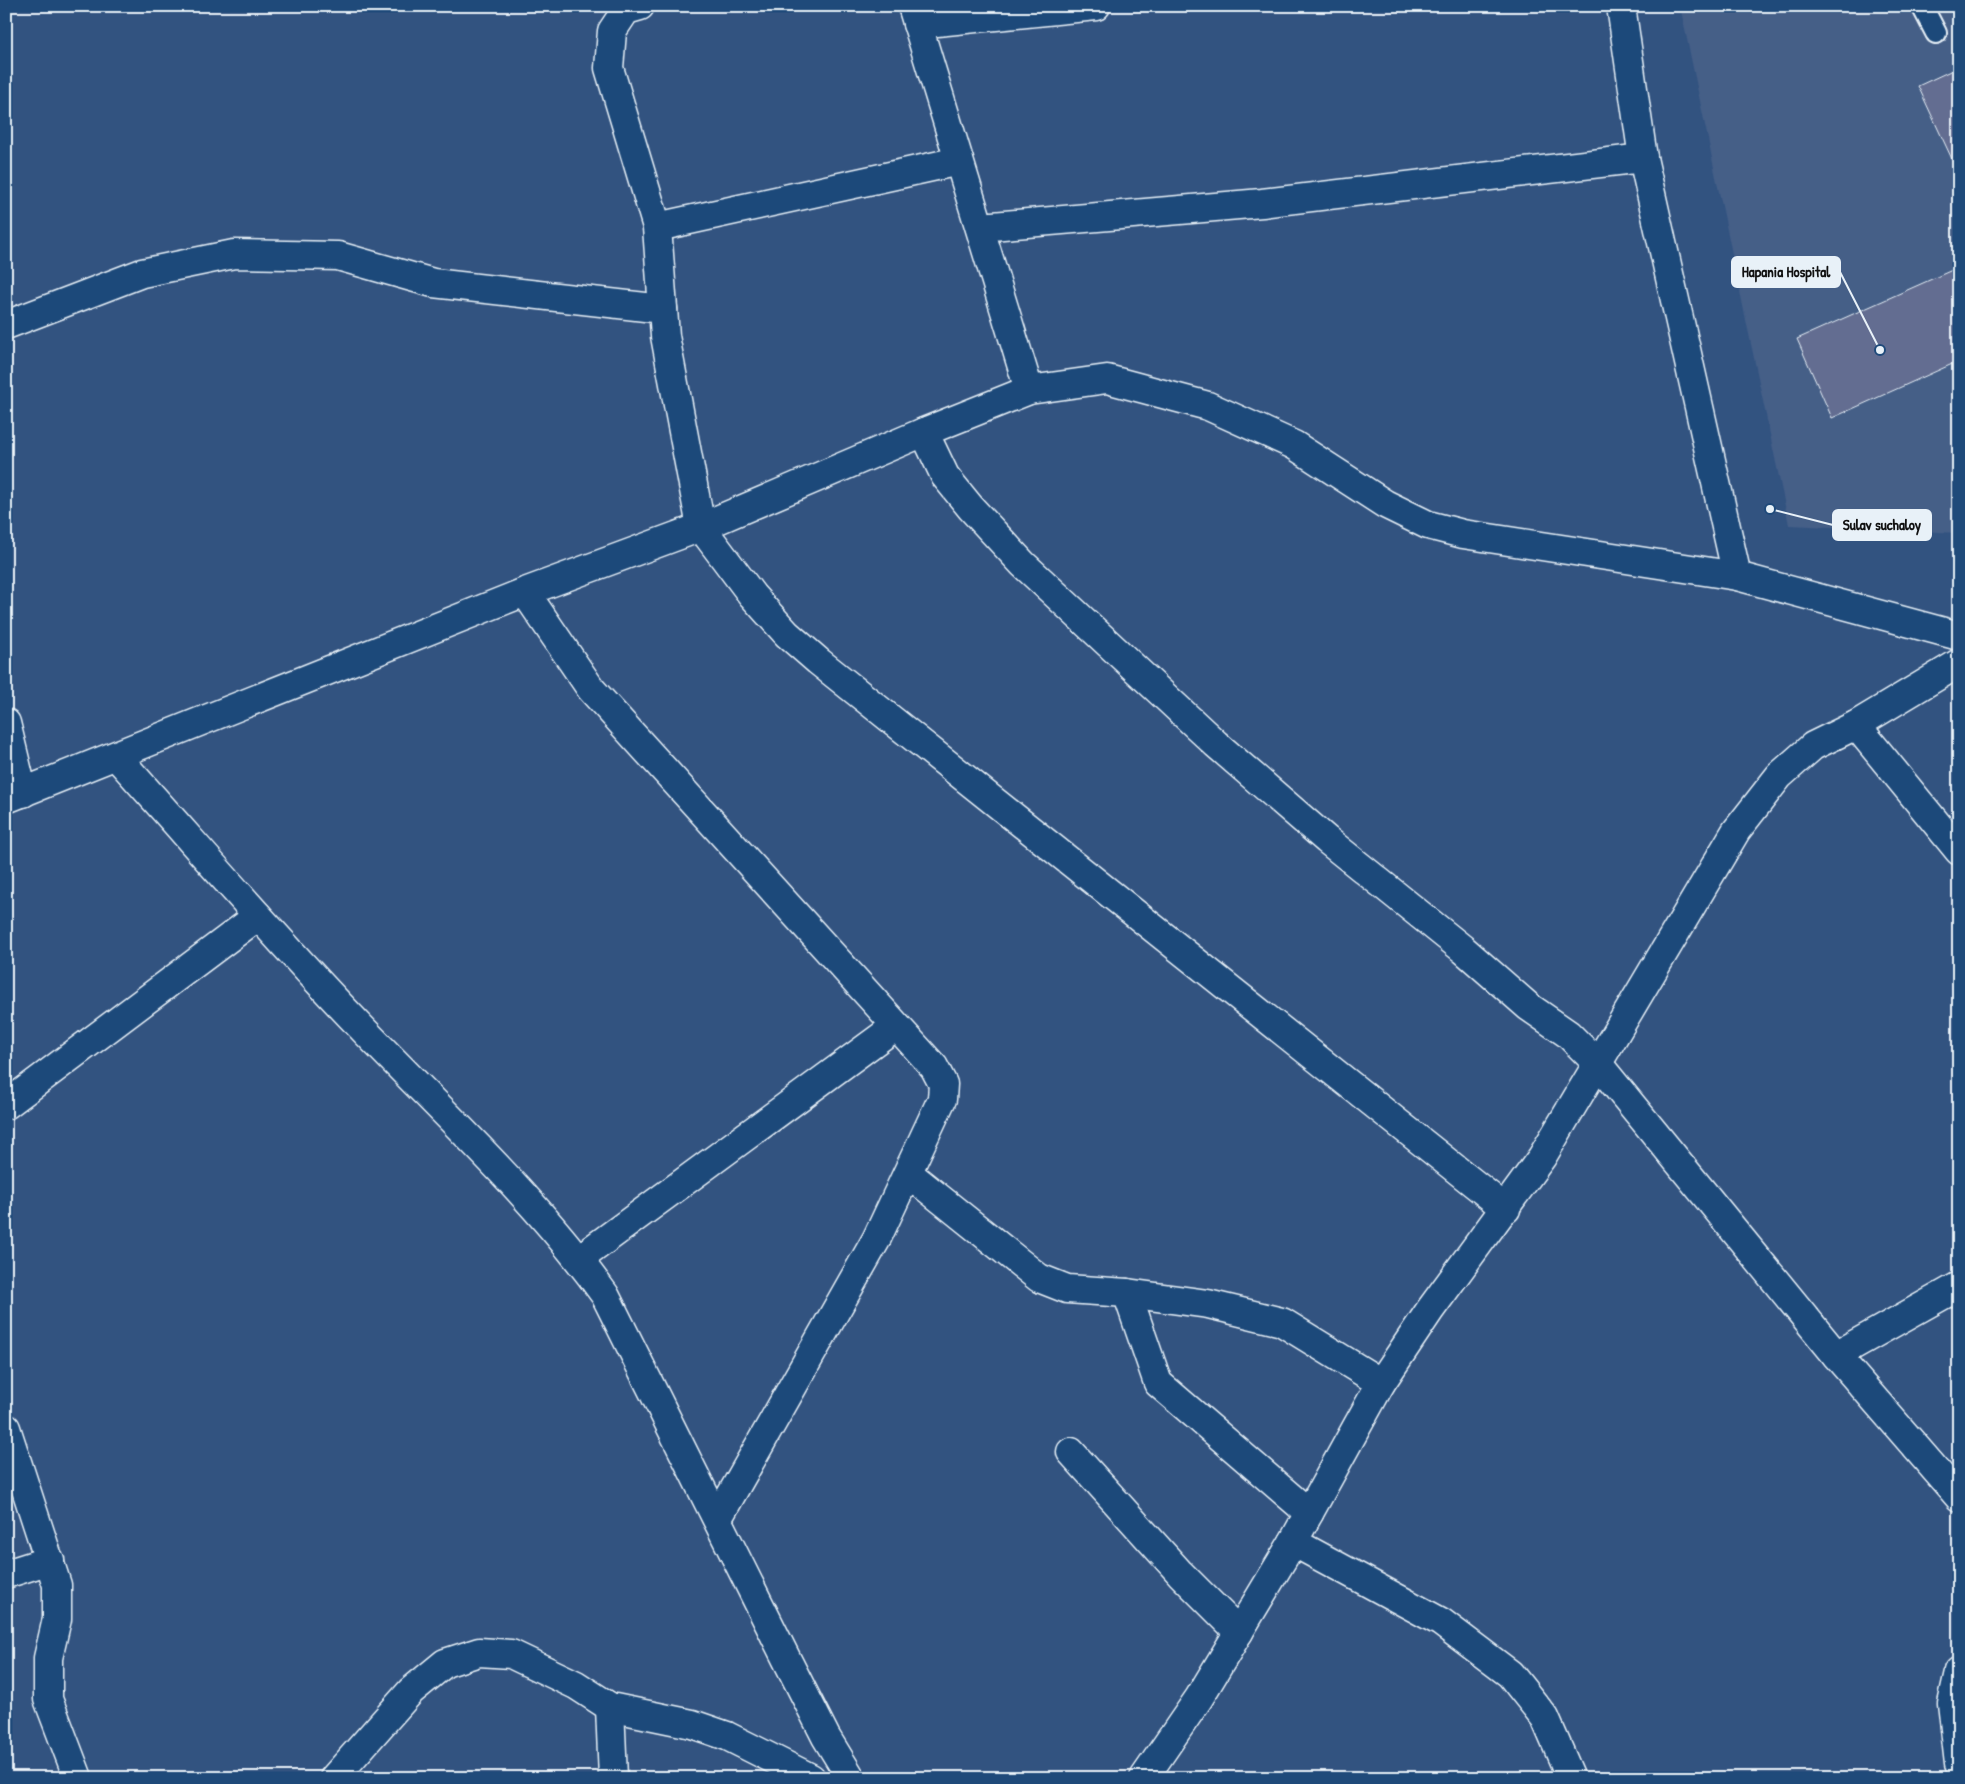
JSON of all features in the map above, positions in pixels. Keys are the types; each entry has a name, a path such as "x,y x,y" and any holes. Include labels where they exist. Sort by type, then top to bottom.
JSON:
{"street":[{"path":"640,6 626,10 612,31 609,68 657,227 665,336 701,527 752,595 787,634 818,661 1506,1209"},
{"path":"1030,390 914,15 1096,6"},
{"path":"1621,6 1643,158 1737,576"},
{"path":"980,227 1290,200 1643,158"},
{"path":"657,227 959,161"},
{"path":"6,325 142,273 234,254 338,256 433,282 663,309"},
{"path":"6,723 14,796 525,592 701,527 924,432 1030,390 1107,379 1208,406 1294,445 1386,504 1428,524 1463,534 1737,576 1959,636"},
{"path":"924,432 945,476 971,508 1023,564 1230,757 1327,840 1464,950 1529,1007 1568,1034 1599,1065 1836,1355 1959,1497"},
{"path":"525,592 591,689 934,1067 943,1084 942,1099 876,1240 718,1518"},
{"path":"1144,1778 1198,1698 1293,1542 1381,1383 1430,1310 1506,1209 1542,1157 1599,1065 1736,831 1779,776 1813,746 1856,725 1959,663"},
{"path":"1856,725 1959,851"},
{"path":"116,756 258,916 359,1025 480,1147 579,1259 605,1296 813,1710 851,1778"},
{"path":"6,1105 258,916"},
{"path":"579,1259 896,1026"},
{"path":"908,1173 1039,1278 1066,1289 1127,1293 1208,1304 1282,1322 1381,1383"},
{"path":"1836,1355 1959,1286"},
{"path":"1127,1293 1158,1383 1309,1514"},
{"path":"6,1428 57,1585 57,1618 48,1658 48,1699 78,1778"},
{"path":"1071,1452 1180,1573 1239,1632"},
{"path":"1293,1542 1441,1622 1510,1674 1545,1718 1571,1778"},
{"path":"6,1574 50,1560"},
{"path":"334,1778 411,1691 445,1664 478,1652 511,1654 576,1685 610,1707 692,1724 727,1736 810,1778"},
{"path":"1959,1672 1952,1703 1959,1764"},
{"path":"610,1707 613,1778"}],"lane":[{"path":"1922,6 1936,33"}],"shaded area":[{"path":"1680,6 1959,6 1959,533 1789,525"}],"building":[{"path":"1959,67 1959,174 1918,86"},
{"path":"1959,267 1959,361 1832,418 1797,339"}],"place":[{"name":"Hapania Hospital","path":"1880,350"},
{"name":"Sulav suchaloy","path":"1770,509"}]}
